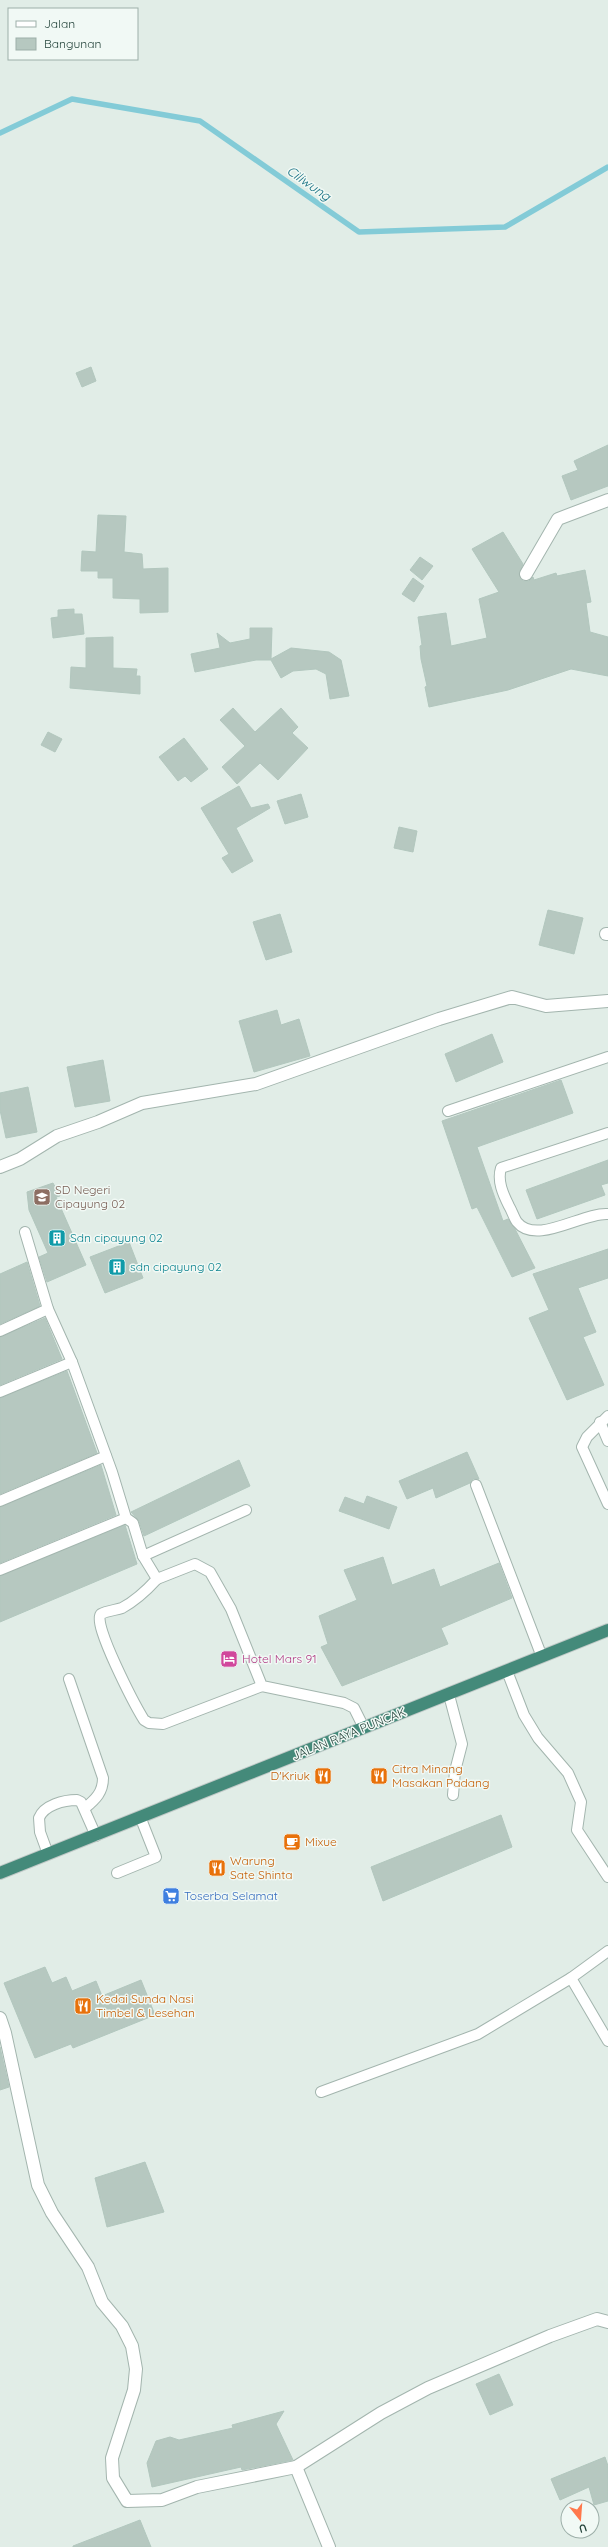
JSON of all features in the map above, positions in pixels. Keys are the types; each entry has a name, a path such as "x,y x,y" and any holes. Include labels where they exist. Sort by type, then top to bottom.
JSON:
{"highway":[{"name":"JALAN RAYA PUNCAK","path":"0,1874 608,1630"}],"street":[{"path":"526,574 558,519 608,500"},
{"path":"0,1167 20,1159 57,1136 98,1122 142,1103 256,1084 439,1019 512,997 546,1006 608,1001"},
{"path":"0,2018 5,2033 38,2185 52,2213 88,2267 102,2302 122,2326 132,2346 136,2369 134,2390 112,2458 113,2478 127,2500 162,2500 197,2487 296,2467 381,2413 428,2388 550,2336 603,2320 608,2311"},
{"path":"296,2467 329,2547"}],"lane":[{"path":"448,1111 608,1057"},
{"path":"608,1133 501,1168 499,1174 501,1187 517,1223 528,1231 543,1230 608,1214"},
{"path":"24,1232 48,1309 72,1362 106,1456 126,1518 133,1523 143,1556 157,1579"},
{"path":"0,1331 48,1309"},
{"path":"0,1392 72,1362"},
{"path":"604,1419 608,1441"},
{"path":"604,1419 587,1437 582,1447 608,1504"},
{"path":"0,1501 106,1456"},
{"path":"598,1482 608,1478"},
{"path":"476,1485 542,1657"},
{"path":"143,1556 246,1510"},
{"path":"0,1570 126,1518"},
{"path":"262,1686 240,1627 210,1572 195,1564 157,1579 146,1591 123,1607 102,1614 99,1618 99,1624 106,1644 144,1720 149,1723 163,1724 262,1686 344,1703 354,1708 364,1728"},
{"path":"507,1671 524,1715 538,1738 568,1773 581,1802 577,1830 608,1877"},
{"path":"69,1679 103,1778 103,1785 97,1798 85,1808"},
{"path":"449,1695 462,1744 455,1772 453,1795"},
{"path":"48,1854 40,1828 41,1814 47,1808 70,1800 77,1800 85,1808 96,1836"},
{"path":"117,1873 156,1858 141,1818"},
{"path":"321,2092 478,2034 571,1978 608,1951"},
{"path":"571,1978 608,2041"}],"building":[{"path":"91,367 96,381 82,387 76,373"},
{"path":"608,445 608,486 571,500 562,476 578,470 574,461"},
{"path":"98,515 126,516 124,552 142,554 143,569 168,568 168,612 140,613 140,599 113,598 113,578 98,578 98,571 81,571 82,551 96,552"},
{"path":"503,532 523,564 519,574 523,581 529,581 533,577 534,580 556,573 557,576 585,570 591,602 586,603 590,632 608,637 608,676 571,669 508,690 429,707 425,687 427,686 421,659 420,646 422,645 418,617 446,613 451,646 487,638 479,599 499,592 472,549"},
{"path":"420,557 433,566 422,580 410,570"},
{"path":"413,578 424,586 414,602 402,594"},
{"path":"74,609 74,614 82,614 84,634 53,638 51,618 58,617 58,610"},
{"path":"250,628 272,628 271,659 291,648 329,652 341,660 349,696 330,699 326,674 316,669 293,671 281,678 271,660 256,660 195,672 191,654 220,648 217,633 230,643 250,639"},
{"path":"113,637 113,668 137,669 136,676 140,676 140,694 70,688 71,667 86,668 86,638"},
{"path":"233,708 255,732 281,708 298,727 292,733 308,748 278,780 260,763 237,784 222,767 245,746 220,720"},
{"path":"48,732 62,739 55,752 41,745"},
{"path":"184,738 208,769 191,782 185,776 178,781 159,757"},
{"path":"239,786 251,808 268,804 270,808 236,828 253,861 232,873 222,858 229,854 201,808"},
{"path":"301,794 308,817 285,824 277,801"},
{"path":"399,827 417,831 413,852 394,848"},
{"path":"548,910 583,918 574,954 539,945"},
{"path":"280,914 292,952 266,960 253,922"},
{"path":"277,1010 281,1025 299,1019 310,1056 254,1072 239,1021"},
{"path":"492,1034 503,1062 456,1082 445,1054"},
{"path":"103,1060 110,1101 75,1107 67,1067"},
{"path":"561,1080 573,1113 477,1147 503,1221 508,1219 515,1229 535,1268 512,1277 477,1207 472,1209 442,1121"},
{"path":"28,1087 37,1132 6,1138 0,1110 0,1093"},
{"path":"608,1160 608,1183 601,1185 605,1195 537,1219 526,1190"},
{"name":"Sdn cipayung 02","path":"53,1183 60,1196 56,1197 86,1265 47,1282 39,1257 48,1253 29,1210 27,1192"},
{"name":"sdn cipayung 02","path":"129,1242 143,1278 105,1293 90,1257"},
{"path":"608,1249 608,1278 578,1288 596,1332 583,1337 604,1385 567,1400 529,1318 549,1310 533,1274"},
{"path":"27,1262 40,1306 0,1324 0,1274"},
{"path":"45,1318 62,1359 0,1385 0,1337"},
{"path":"67,1371 97,1453 0,1494 0,1398"},
{"path":"467,1452 479,1479 473,1479 470,1483 436,1498 433,1488 407,1499 399,1481"},
{"path":"239,1460 250,1486 144,1536 139,1521 131,1512"},
{"path":"101,1465 116,1515 0,1563 0,1507"},
{"path":"367,1496 397,1507 389,1529 339,1511 345,1497 364,1504"},
{"path":"125,1525 137,1564 0,1622 0,1576"},
{"path":"383,1557 392,1585 434,1569 440,1587 499,1563 512,1598 441,1628 448,1644 342,1686 321,1647 328,1644 319,1616 357,1600 344,1570"},
{"path":"501,1815 512,1847 383,1901 371,1867"},
{"name":"Kedai Sunda Nasi Timbel & Lesehan","path":"45,1967 52,1983 66,1977 72,1991 96,1981 102,1996 141,1980 155,2015 73,2048 71,2044 35,2058 4,1983"},
{"path":"0,2047 9,2087 0,2090"},
{"path":"145,2162 164,2212 107,2227 95,2178"},
{"path":"499,2374 513,2405 490,2415 476,2384"},
{"path":"284,2411 276,2424 293,2460 242,2470 241,2467 152,2487 147,2463 156,2441 170,2437 179,2440 233,2428 232,2425"},
{"path":"605,2457 608,2466 608,2501 600,2503 600,2499 592,2499 589,2487 560,2500 551,2479"},
{"path":"140,2520 151,2547 73,2547 73,2546"}],"waterway":[{"name":"Ciliwung","path":"0,133 72,99 200,121 359,232 505,227 608,167"}],"place":[{"name":"SD Negeri Cipayung 02","path":"42,1197"},
{"name":"Sdn cipayung 02","path":"57,1238"},
{"name":"sdn cipayung 02","path":"117,1267"},
{"name":"Hotel Mars 91","path":"229,1659"},
{"name":"D'Kriuk","path":"323,1776"},
{"name":"Citra Minang Masakan Padang","path":"379,1776"},
{"name":"Mixue","path":"292,1842"},
{"name":"Warung Sate Shinta","path":"217,1868"},
{"name":"Toserba Selamat","path":"171,1896"},
{"name":"Kedai Sunda Nasi Timbel & Lesehan","path":"83,2006"}]}
